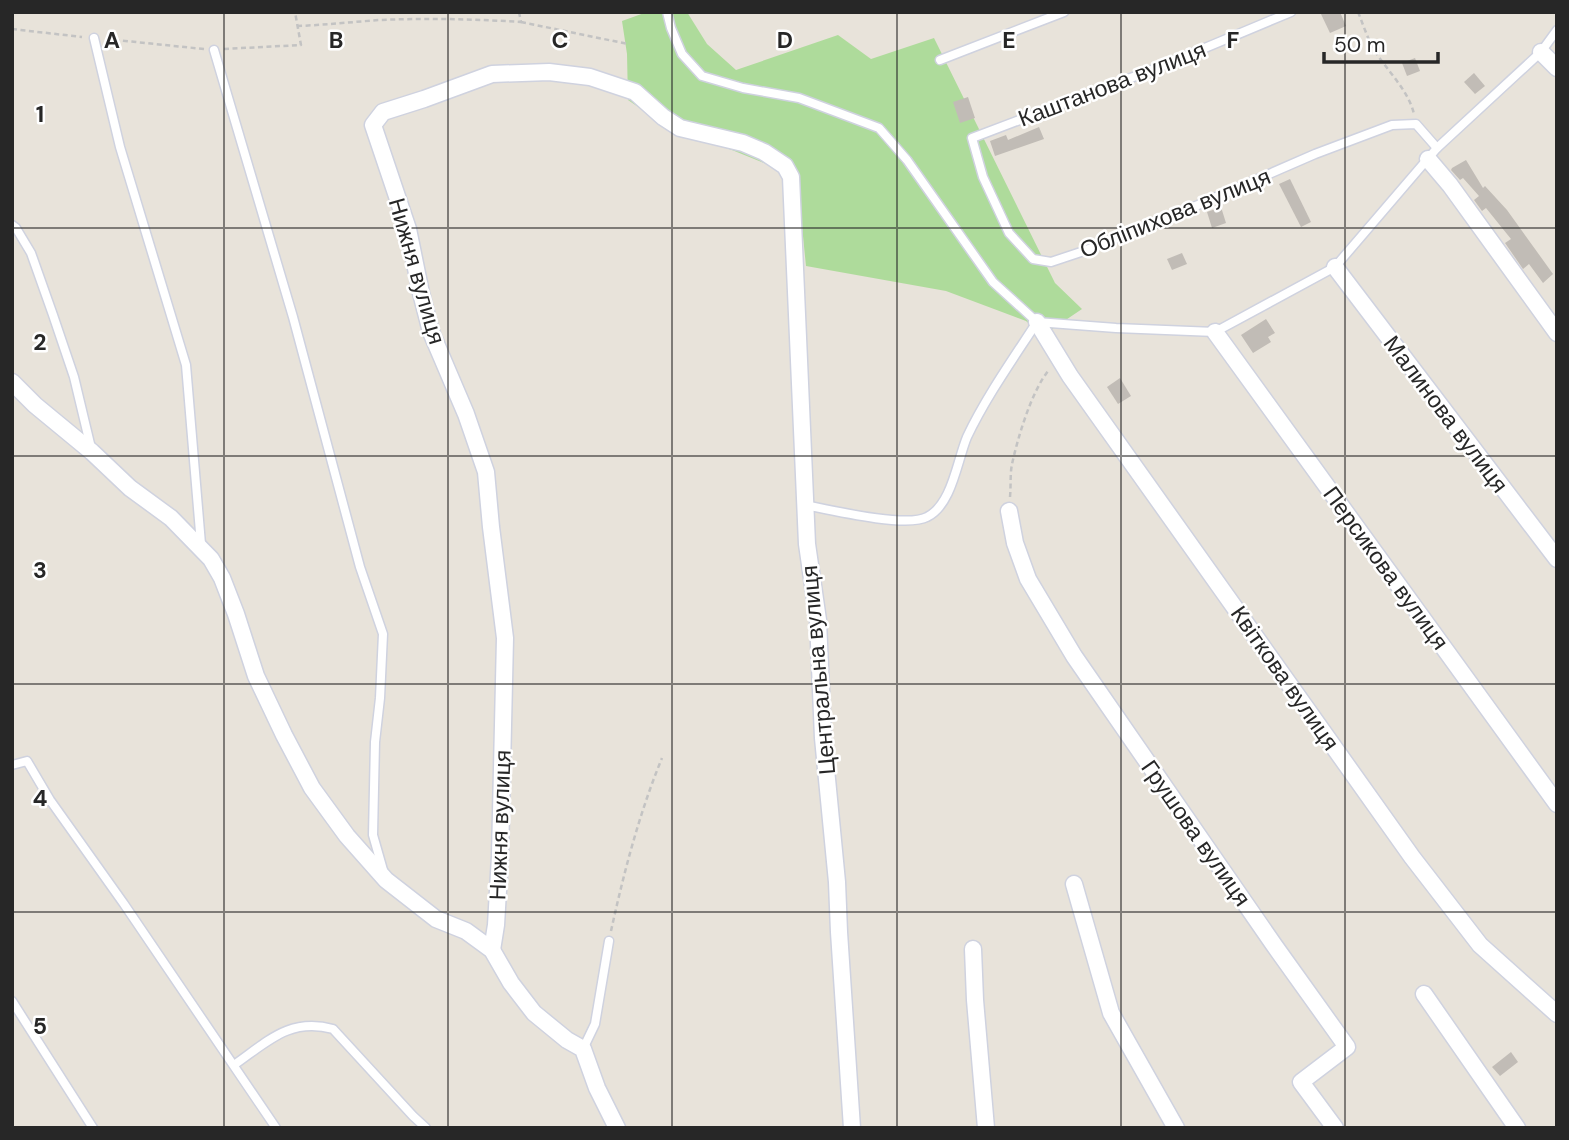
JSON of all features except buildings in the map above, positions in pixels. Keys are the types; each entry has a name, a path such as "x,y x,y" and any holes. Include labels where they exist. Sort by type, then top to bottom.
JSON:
{"street":[{"path":"1541,51 1557,68"},
{"name":"Нижня вулиця","path":"492,950 500,856 505,638 486,472 466,414 431,332 408,229 373,125 383,112 492,74 549,72 590,77 635,92 680,128 743,143 764,152 785,166 791,177 792,213"},
{"path":"1432,154 1450,185 1557,332"},
{"name":"Центральна вулиця","path":"792,213 807,544 818,620 823,738 837,881 852,1128"},
{"name":"Малинова вулиця","path":"1335,268 1557,559"},
{"name":"Квіткова вулиця","path":"1037,321 1078,387 1412,857 1480,945 1557,1014"},
{"name":"Персикова вулиця","path":"1215,332 1557,804"},
{"path":"12,382 130,488 171,518 211,559 222,578 236,614 256,676 312,788 346,836 386,880 436,919 466,931 492,950 510,983 534,1013 567,1040 583,1049 597,1088 617,1128"},
{"name":"Грушова вулиця","path":"1009,511 1015,543 1028,579 1073,656 1347,1047 1301,1082 1335,1128"},
{"path":"1074,884 1111,1013 1176,1128"},
{"path":"973,949 986,1128"},
{"path":"1424,994 1517,1128"}],"lane":[{"path":"667,12 682,54 702,76 743,89 799,98 879,128 907,160 993,282 1037,321 1116,328 1215,332 1335,268 1432,154 1541,51 1557,30"},
{"path":"940,60 1064,12"},
{"name":"Каштанова вулиця","path":"972,138 1157,68 1291,12"},
{"path":"94,38 120,147 186,365 201,547"},
{"path":"214,50 293,317 360,567 383,634 375,742 373,835 386,880"},
{"path":"1416,124 1432,154"},
{"name":"Обліпихова вулиця","path":"972,138 983,177 1009,233 1032,259 1051,262 1198,205 1315,154 1392,125 1416,124"},
{"path":"12,225 31,253 53,314 74,377 92,452"},
{"path":"805,505 872,518 914,521 926,519 936,512 945,499 967,438 989,397 1037,321"},
{"path":"12,765 27,761 50,800 276,1128"},
{"path":"583,1049 595,1024 609,941"},
{"path":"12,1001 93,1128"},
{"path":"234,1065 284,1030 301,1025 320,1025 333,1029 426,1128"}],"path":[{"path":"12,29 214,50 300,46 296,12"},
{"path":"519,12 521,22"},
{"path":"1358,12 1373,47 1412,107 1416,124"},
{"path":"297,26 377,20 478,19 521,22 628,44"},
{"path":"1009,511 1012,466 1025,418 1042,379 1059,357"},
{"path":"609,941 625,867 662,758"}],"green space":[{"path":"647,12 687,12 707,44 736,70 838,35 871,59 934,38 1055,283 1082,309 1042,336 1026,321 946,291 806,266 798,187 769,165 675,132 628,100 627,54 622,21"}]}
